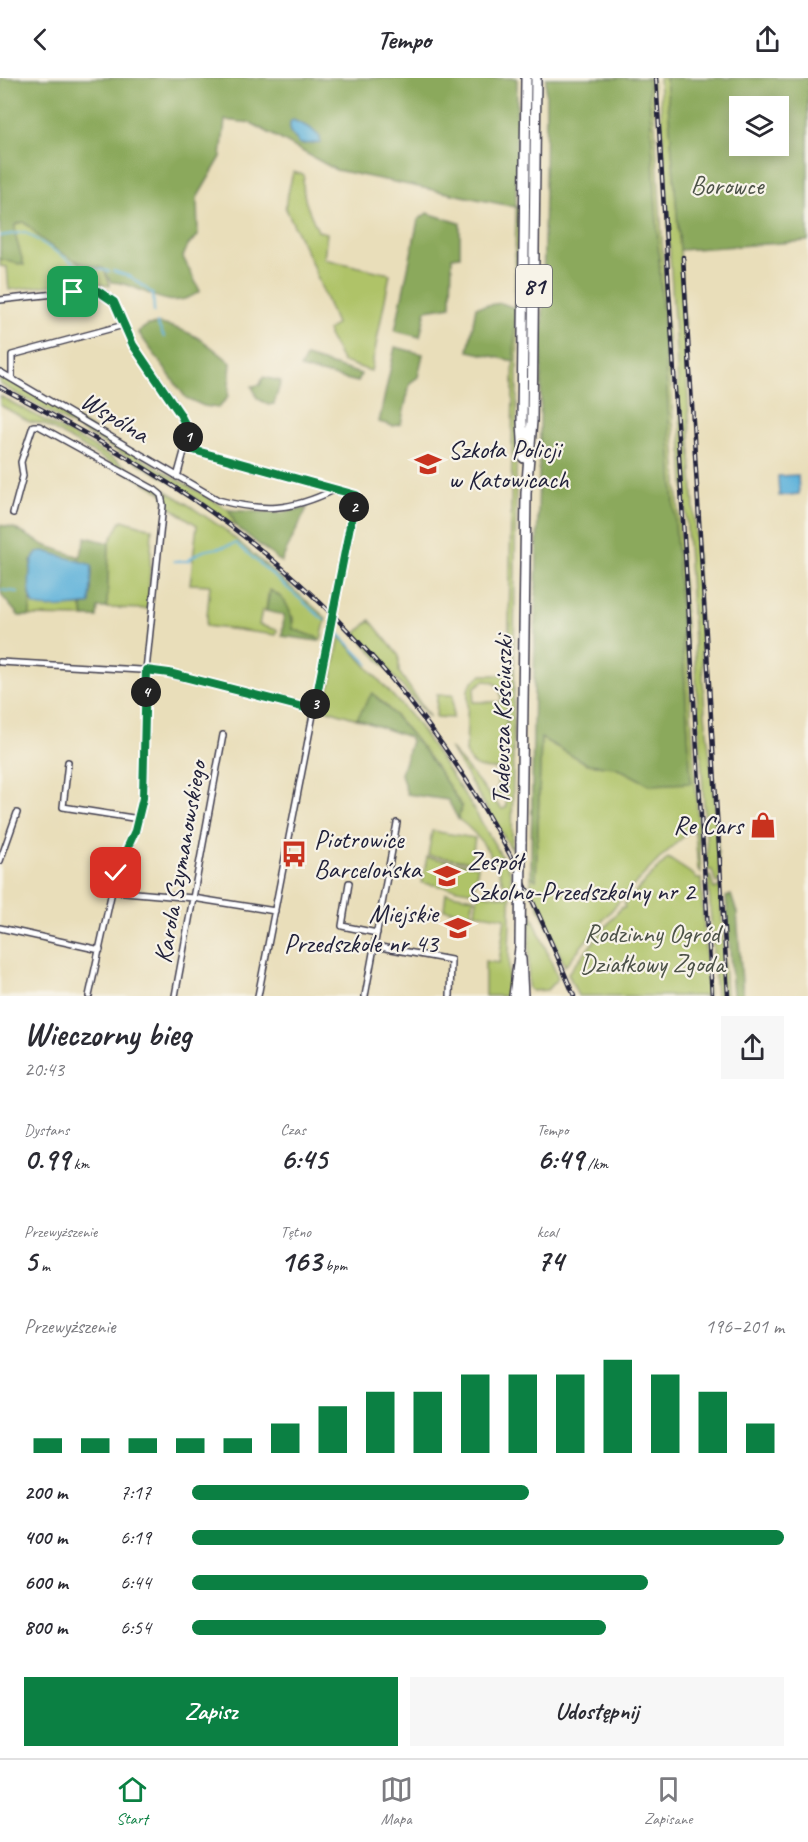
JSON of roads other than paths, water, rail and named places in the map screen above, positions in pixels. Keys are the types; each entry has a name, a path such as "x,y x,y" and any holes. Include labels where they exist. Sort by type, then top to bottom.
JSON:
{"main road":[{"name":"Tadeusza Kościuszki","path":"526,78 522,421 526,493"},
{"name":"Tadeusza Kościuszki","path":"523,996 520,948 521,843 526,493 532,421 536,78"},
{"name":"Tadeusza Kościuszki","path":"514,996 520,948"}],"street":[{"name":"Wspólna","path":"0,300 91,290 109,296 118,308 123,326 133,345 180,414 187,428 186,448"},
{"path":"12,380 12,355 123,326"},
{"name":"Wspólna","path":"0,372 208,497 244,507 276,510 334,490"},
{"path":"13,513 23,476 21,462 33,426 39,426 97,456 161,495 163,505 146,670 143,798 139,819 120,862 90,996"},
{"path":"177,477 186,448 356,495 258,996"},
{"path":"0,662 146,670 187,677 314,710"},
{"name":"Karola Szymanowskiego","path":"176,996 223,735"},
{"path":"69,762 63,807 139,819"},
{"path":"0,861 17,813"},
{"path":"365,996 397,823"},
{"path":"349,883 342,926 377,933"},
{"path":"113,891 193,898 275,911"},
{"path":"0,928 100,950"},
{"path":"375,946 451,960 450,996"}],"water":[{"path":"293,120 310,128 320,137 320,143 300,144 290,132 290,122"},
{"path":"798,475 799,494 779,496 778,476"},
{"path":"44,551 92,565 90,604 70,607 34,605 30,593 30,570 37,552"}],"waterway":[{"path":"0,236 25,232 80,267 109,271"},
{"path":"113,271 131,277 153,294 154,312"},
{"path":"157,323 164,337"},
{"path":"174,561 188,561 199,553 236,543 324,620"},
{"path":"0,590 18,592"},
{"path":"335,630 368,664"}],"railway":[{"path":"656,78 712,996"},
{"path":"683,257 728,996"},
{"path":"0,387 118,452 202,506 272,559 351,634 422,717 483,808 527,890 574,996"}],"place":[{"name":"Szkoła Policji w Katowicach","path":"428,464"},
{"name":"Re Cars","path":"763,825"},
{"name":"Piotrowice Barcelońska","path":"294,854"},
{"name":"Zespół Szkolno-Przedszkolny nr 2","path":"447,876"},
{"name":"Miejskie Przedszkole nr 43","path":"458,928"}],"park label":[{"name":"Borowce","path":"727,185"},
{"name":"Rodzinny Ogród Działkowy Zgoda","path":"652,948"}]}
